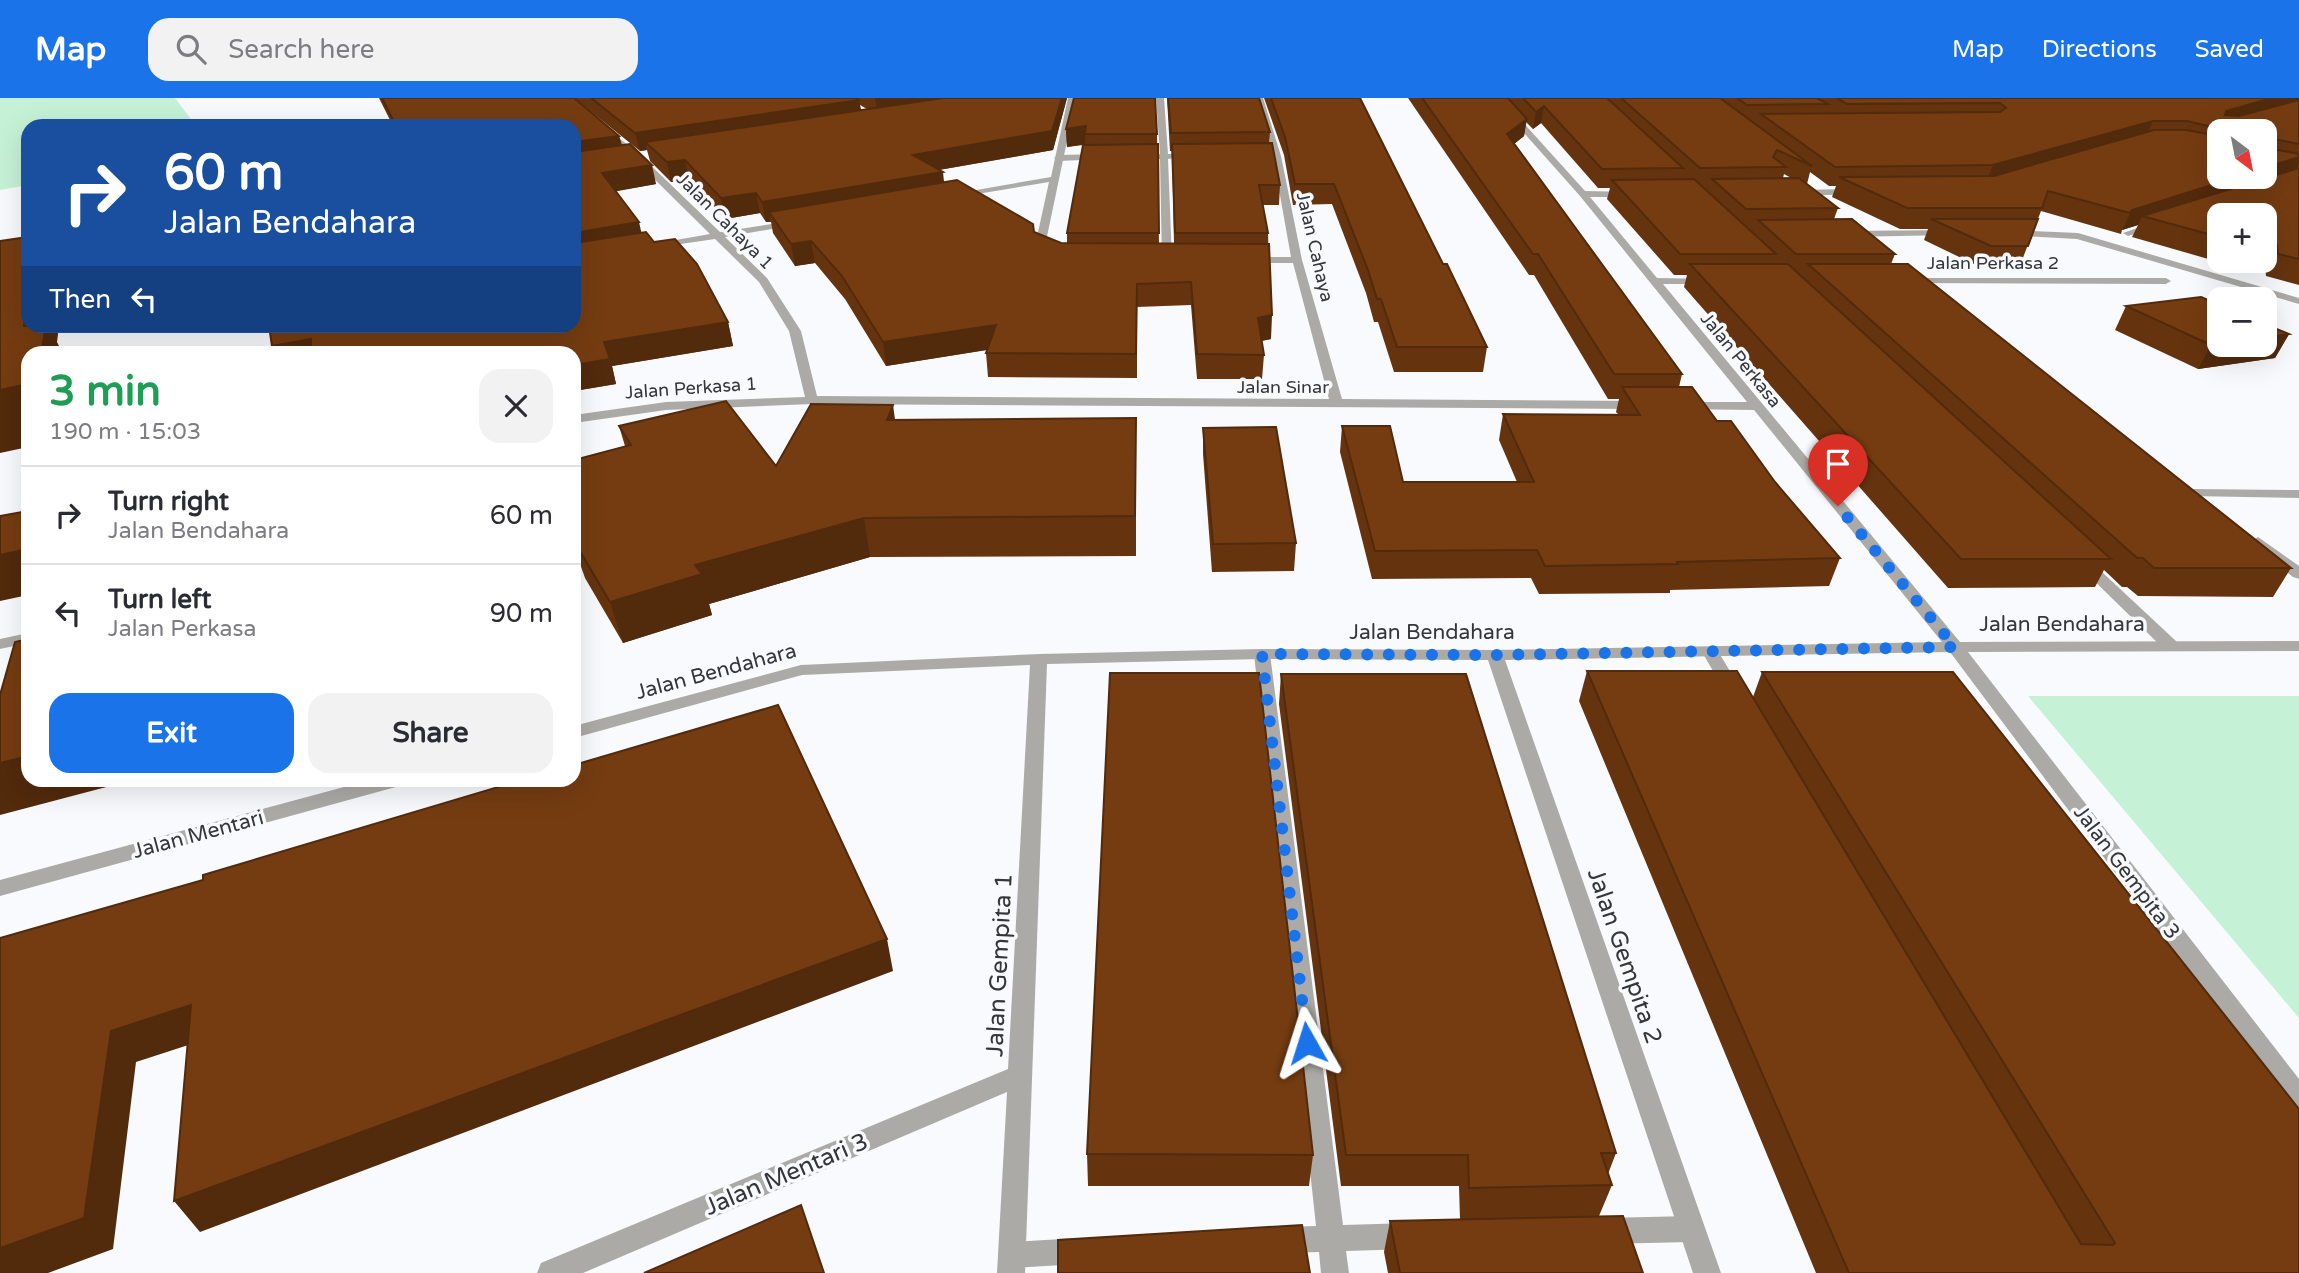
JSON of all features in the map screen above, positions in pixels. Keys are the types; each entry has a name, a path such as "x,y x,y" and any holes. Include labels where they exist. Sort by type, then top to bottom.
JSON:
{"street":[{"name":"Jalan Cahaya 1","path":"566,98 638,158 763,280 795,331 811,400"},
{"path":"1058,259 1041,251 1040,246 1072,98"},
{"path":"1160,98 1167,260"},
{"name":"Jalan Cahaya","path":"1259,98 1277,156 1297,260 1337,405"},
{"name":"Jalan Perkasa","path":"1497,98 1583,194 1955,647"},
{"path":"625,159 651,155"},
{"path":"1124,157 1202,156"},
{"path":"1265,156 1277,156"},
{"path":"1058,158 1111,157"},
{"path":"942,197 1053,179"},
{"path":"1816,185 1826,192"},
{"path":"1786,193 1867,192"},
{"path":"1583,194 1638,194"},
{"path":"639,249 810,219"},
{"path":"2128,233 2167,220"},
{"path":"1833,234 1957,233"},
{"path":"1998,233 2078,236 2299,301"},
{"path":"1154,260 1180,260"},
{"path":"1232,260 1297,260"},
{"path":"1653,281 1719,281"},
{"name":"Jalan Perkasa 2","path":"1894,281 2166,281"},
{"path":"1921,281 1943,298"},
{"name":"Jalan Sinar","path":"811,400 1658,405"},
{"name":"Jalan Perkasa 1","path":"581,418 666,406 811,400"},
{"path":"1672,405 1755,406"},
{"path":"2215,509 2189,488 2299,494"},
{"path":"2247,533 2299,574"},
{"path":"2069,550 2171,646"},
{"path":"0,644 21,640"},
{"name":"Jalan Bendahara","path":"581,730 801,670 1039,659 1262,654 1495,655 1955,647 2299,646"},
{"name":"Jalan Gempita 3","path":"1955,647 2299,1098"},
{"path":"1710,652 1745,712"},
{"path":"1262,654 1335,1273"},
{"name":"Jalan Gempita 2","path":"1495,655 1707,1273"},
{"name":"Jalan Gempita 1","path":"1012,1264 1039,659"},
{"name":"Jalan Mentari","path":"0,888 370,787"},
{"name":"Jalan Mentari 3","path":"551,1273 1020,1075"},
{"path":"1580,1232 1691,1229"},
{"path":"1260,1241 1441,1235"},
{"path":"1012,1264 1108,1250"}],"green space":[{"path":"0,98 175,98 191,119 21,119 21,186 0,190"},
{"path":"2028,696 2299,696 2299,1018"}],"building":[{"path":"382,98 574,98 619,136 581,141 581,119 392,119"},
{"path":"591,98 856,98 859,100 635,133"},
{"path":"943,98 1062,98 1052,131 913,155 943,172 762,202 756,193 721,198 685,160 667,162 645,142"},
{"path":"1074,98 1155,98 1157,134 1085,134 1086,126 1066,129"},
{"path":"1168,98 1259,98 1270,132 1171,133"},
{"path":"1271,98 1360,98 1487,347 1397,347 1381,299 1377,299 1334,184 1295,184 1285,137"},
{"path":"1422,98 1508,98 1527,119 1507,134 1682,374 1614,374 1538,254 1533,254"},
{"path":"1523,98 1607,98 1683,168 1602,169 1544,106 1536,112"},
{"path":"1621,98 1720,98 1812,166 1777,150 1773,157 1786,167 1700,168"},
{"path":"1737,98 1817,98 1828,104 1747,105"},
{"path":"1837,98 2272,98 2226,111 2225,115 2239,116 2299,100 2299,144 2277,140 2277,119 2207,119 2207,126 2187,121 2153,121 1993,165 1835,167 1761,114 2000,112 2006,108 2000,103 1847,104"},
{"path":"2154,130 2186,130 2207,134 2207,186 2132,210 2130,213 2048,191 2042,208 1907,208 1839,177 1994,176"},
{"path":"1272,143 1280,185 1259,185 1268,233 1175,233 1172,144"},
{"path":"630,144 652,165 602,173 639,222 581,232 581,151"},
{"path":"1158,144 1159,233 1067,233 1083,145"},
{"path":"2277,150 2299,154 2299,157 2277,164"},
{"path":"2299,168 2299,259 2278,254 2277,203 2207,203 2207,234 2142,216 2230,189 2277,189 2277,175"},
{"path":"1799,178 1838,208 1746,209 1712,179"},
{"path":"1694,179 1776,254 1680,254 1612,180"},
{"path":"957,180 1033,224 1034,232 1061,243 1269,244 1272,315 1258,318 1264,355 1197,354 1191,282 1137,284 1136,354 986,353 996,325 883,342 842,276 811,241 791,244 769,212"},
{"path":"1852,219 1895,254 1796,254 1758,220"},
{"path":"1931,219 2038,219 2028,246 1991,246"},
{"path":"646,232 654,242 675,239 697,264 728,322 604,342 610,359 581,364 581,346 311,346 311,339 272,346 270,333 581,333 581,242"},
{"path":"21,238 21,333 45,333 42,346 21,346 21,386 0,390 0,241"},
{"path":"1690,264 1788,264 2111,559 1961,559"},
{"path":"1808,264 1908,264 2291,568 2154,568 2143,558 2137,558"},
{"path":"2201,297 2207,300 2207,343 2126,306"},
{"path":"2277,329 2289,334 2277,336"},
{"path":"1622,387 1692,387 1717,421 1731,421 1775,482 1840,558 1545,566 1537,550 1375,551 1342,426 1390,426 1403,482 1534,482 1503,414 1640,415"},
{"path":"726,401 776,466 811,404 893,405 887,420 1136,418 1135,516 864,518 695,565 702,574 610,602 581,553 581,458 631,445 619,426"},
{"path":"1276,427 1296,543 1213,544 1203,428"},
{"path":"21,512 21,550 0,555 0,516"},
{"path":"21,641 21,758 0,763 0,695 15,642"},
{"path":"1587,671 1737,671 2081,1244 2113,1245 2115,1243 1762,672 1953,672 2299,1109 2299,1273 1849,1273"},
{"path":"1110,673 1259,673 1313,1155 1087,1154"},
{"path":"1281,674 1466,674 1616,1153 1601,1153 1612,1185 1469,1188 1468,1155 1346,1155"},
{"path":"778,705 887,939 174,1201 191,1005 111,1031 84,1218 0,1248 0,938 203,880 203,875 498,787 581,787 581,763"},
{"path":"801,1205 824,1273 644,1273"},
{"path":"1623,1216 1643,1273 1400,1273 1390,1221"},
{"path":"1302,1225 1310,1273 1058,1273 1058,1240"}],"route":[{"path":"1307,1043 1262,654 1495,655 1955,647 1838,506"}]}
